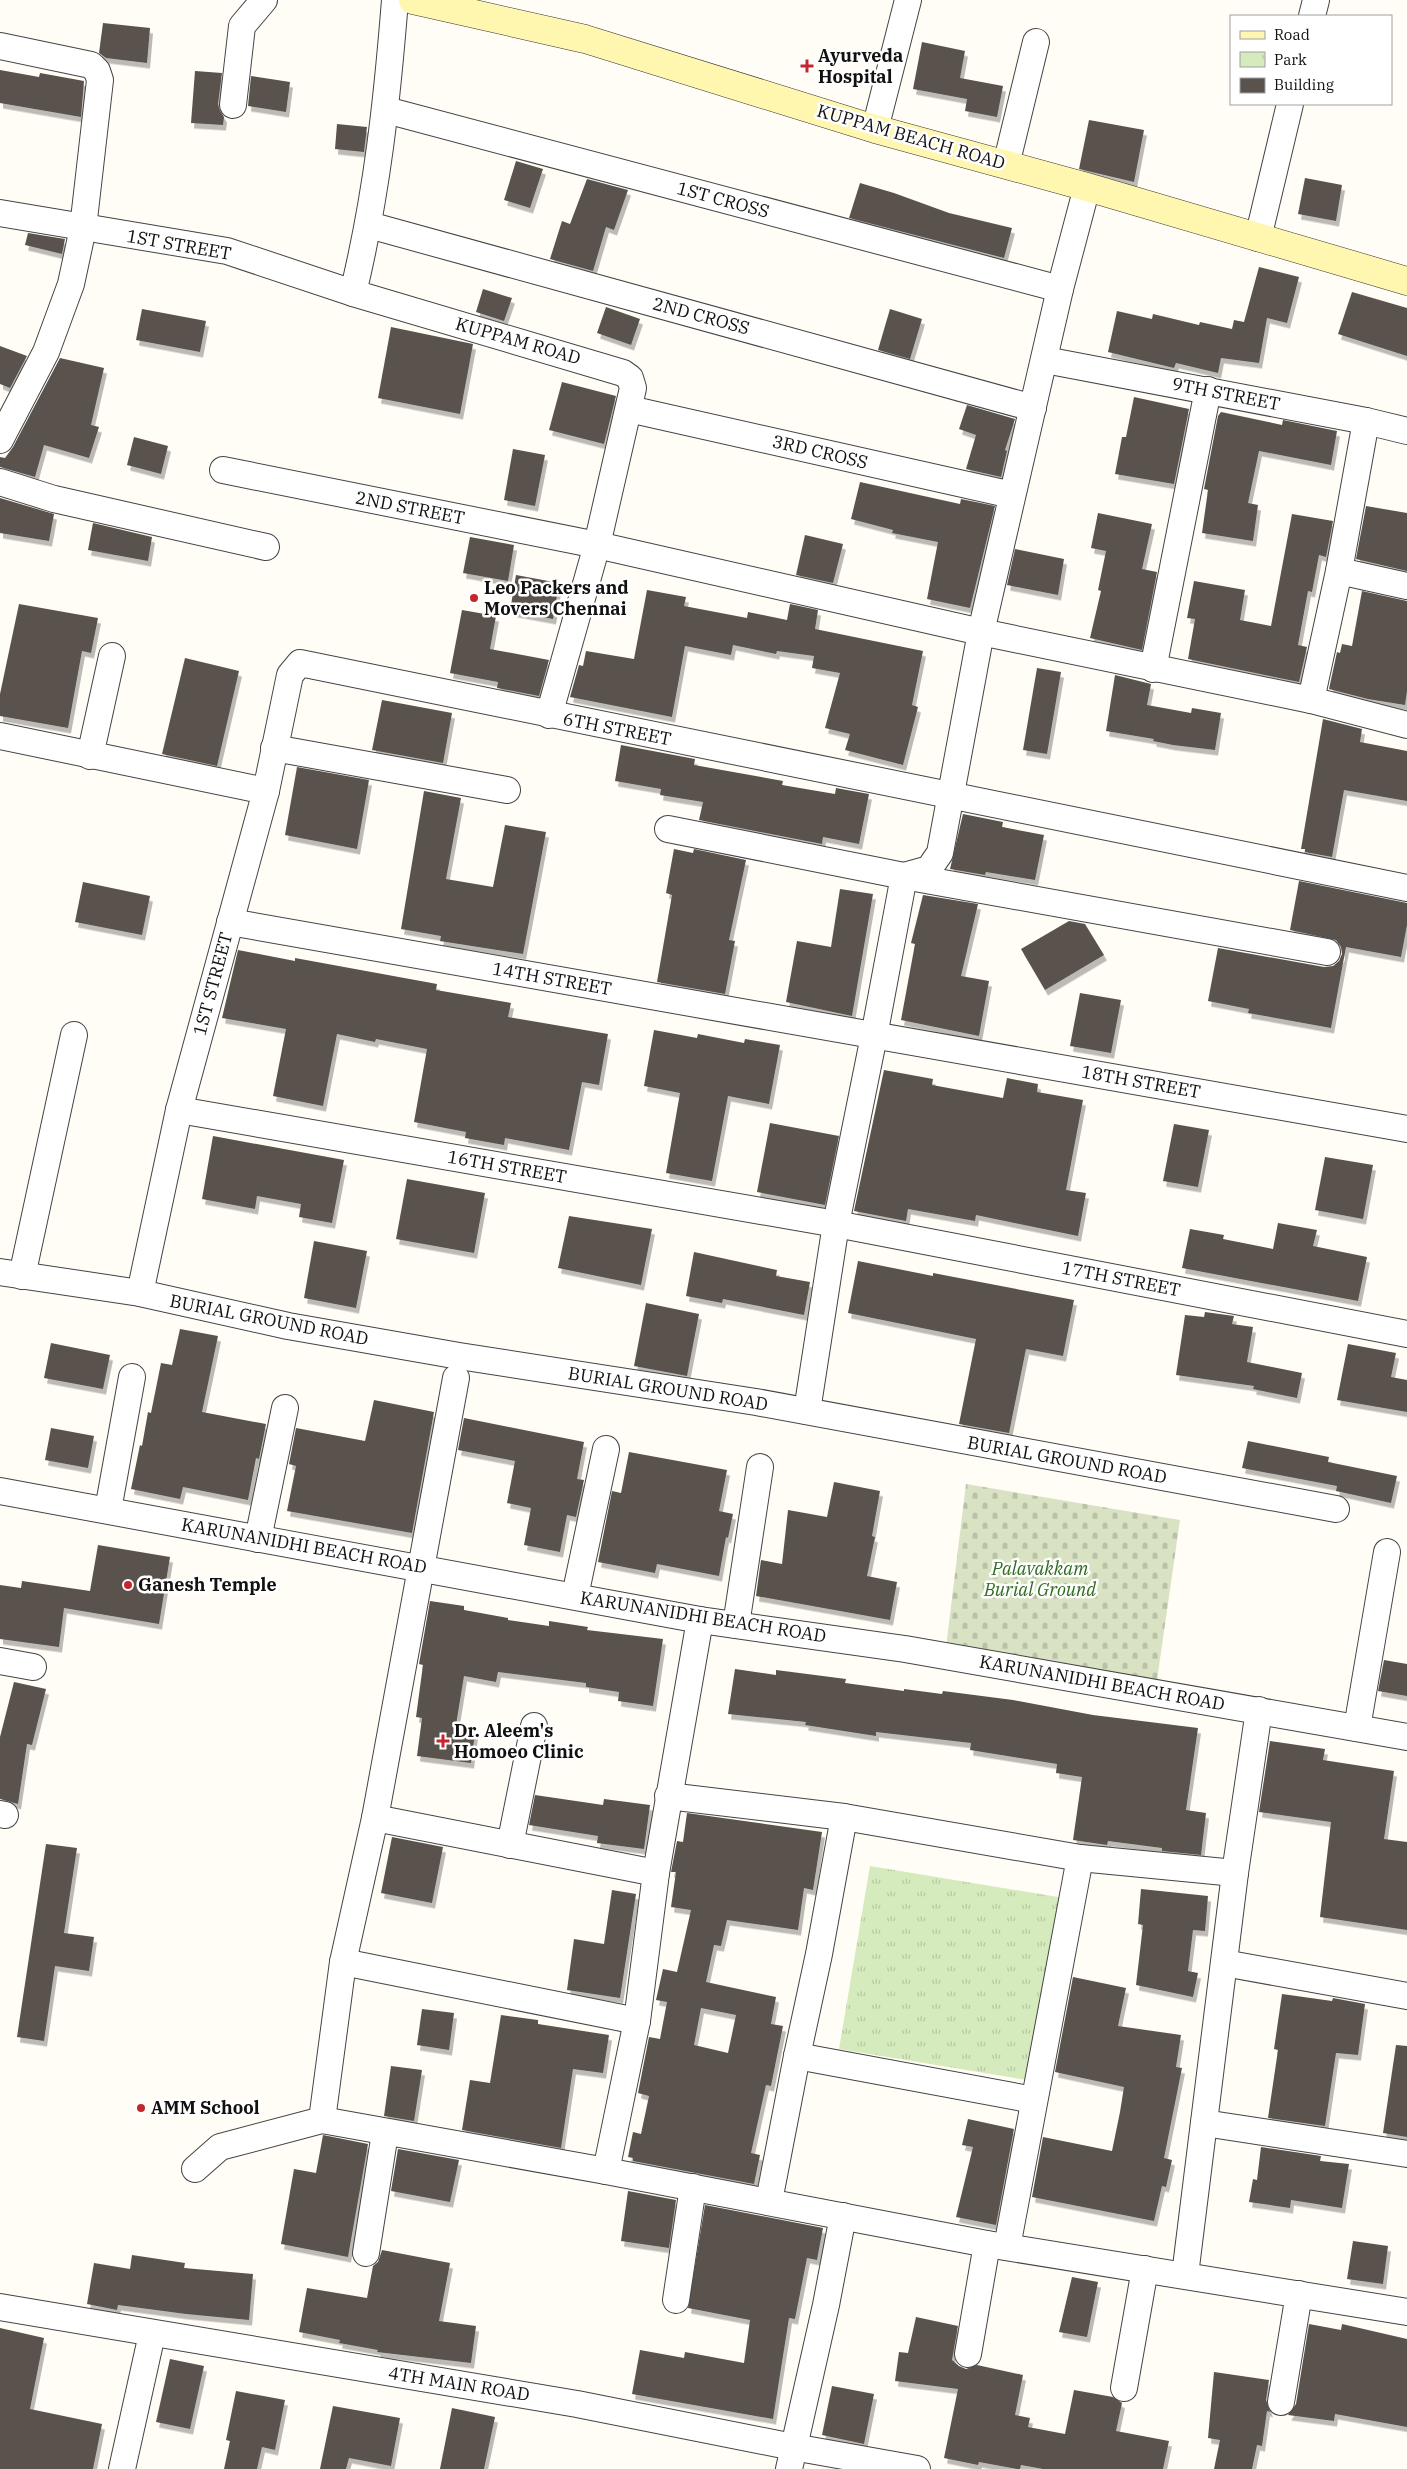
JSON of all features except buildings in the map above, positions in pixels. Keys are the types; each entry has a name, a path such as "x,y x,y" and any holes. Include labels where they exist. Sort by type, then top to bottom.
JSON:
{"street":[{"path":"233,105 242,26 264,0"},
{"path":"353,292 369,225 386,110 395,0"},
{"name":"KUPPAM BEACH ROAD","path":"413,0 585,39 876,129 1087,187 1407,281"},
{"path":"876,129 908,0"},
{"path":"1312,15 1316,0"},
{"path":"1006,165 1036,42"},
{"path":"0,46 91,65 97,71 100,80 82,228 71,284 46,352 0,440"},
{"path":"1258,238 1290,105"},
{"name":"1ST CROSS","path":"386,110 1060,289"},
{"path":"904,876 929,869 936,862 940,853 981,632 1060,289 1087,187"},
{"name":"1ST STREET","path":"0,213 226,251 353,292"},
{"name":"2ND CROSS","path":"369,225 1033,408"},
{"name":"KUPPAM ROAD","path":"353,292 623,373 630,378 633,388 629,409 598,545 550,716"},
{"name":"9TH STREET","path":"1045,360 1208,390 1407,431"},
{"path":"1153,669 1208,390"},
{"name":"3RD CROSS","path":"629,409 1012,495"},
{"path":"1311,700 1339,571 1366,422"},
{"name":"2ND STREET","path":"224,470 598,545 981,632 1153,669 1311,700 1407,725"},
{"path":"0,482 54,499 266,547"},
{"path":"1339,571 1407,586"},
{"path":"90,756 112,656"},
{"name":"6TH STREET","path":"290,675 300,663 550,716 1407,888"},
{"name":"1ST STREET","path":"140,1293 179,1110 266,791 290,675"},
{"path":"0,736 266,791"},
{"path":"274,748 507,790"},
{"path":"668,829 904,876 1327,952"},
{"path":"806,1411 836,1224 904,876"},
{"name":"14TH STREET","path":"230,922 874,1036"},
{"path":"11,1274 74,1035"},
{"name":"18TH STREET","path":"874,1036 1407,1128"},
{"name":"16TH STREET","path":"179,1110 836,1224"},
{"name":"17TH STREET","path":"836,1224 1407,1334"},
{"name":"BURIAL GROUND ROAD","path":"11,1274 140,1293 288,1326 459,1356 806,1411 1336,1509"},
{"path":"108,1510 132,1377"},
{"path":"322,2120 343,1962 375,1818 456,1378"},
{"path":"258,1539 285,1408"},
{"path":"575,1596 606,1449"},
{"path":"736,1625 760,1466"},
{"name":"KARUNANIDHI BEACH ROAD","path":"0,1491 700,1620 905,1649 1407,1737"},
{"path":"1356,1728 1387,1552"},
{"path":"606,2171 637,2021 668,1796 700,1620"},
{"path":"0,1661 33,1667"},
{"path":"1185,2275 1235,1874 1259,1710"},
{"path":"510,1845 534,1726"},
{"path":"668,1796 844,1817 1080,1858 1235,1874"},
{"path":"769,2201 819,1954 844,1817"},
{"path":"375,1818 656,1874"},
{"path":"968,2354 1034,2100 1080,1858"},
{"path":"343,1962 637,2021"},
{"path":"1224,1963 1407,1996"},
{"path":"797,2056 1034,2100"},
{"path":"194,2169 220,2147 322,2120 769,2201 997,2246 1407,2312"},
{"path":"1204,2123 1407,2154"},
{"path":"366,2253 385,2132"},
{"path":"676,2300 693,2187"},
{"path":"791,2458 826,2305 843,2216"},
{"path":"1124,2388 1145,2269"},
{"path":"1282,2402 1299,2294"},
{"name":"4TH MAIN ROAD","path":"0,2307 576,2404 791,2458 917,2469"},
{"path":"122,2469 152,2334"}],"green space":[{"name":"Palavakkam Burial Ground","path":"966,1484 1180,1520 1157,1680 946,1647"},
{"path":"870,1866 1070,1899 1039,2082 839,2049"}],"place":[{"name":"Ayurveda Hospital","path":"807,66"},
{"name":"Leo Packers and Movers Chennai","path":"474,598"},
{"name":"Ganesh Temple","path":"128,1585"},
{"name":"Dr. Aleem's Homoeo Clinic","path":"443,1741"},
{"name":"AMM School","path":"141,2108"}]}
